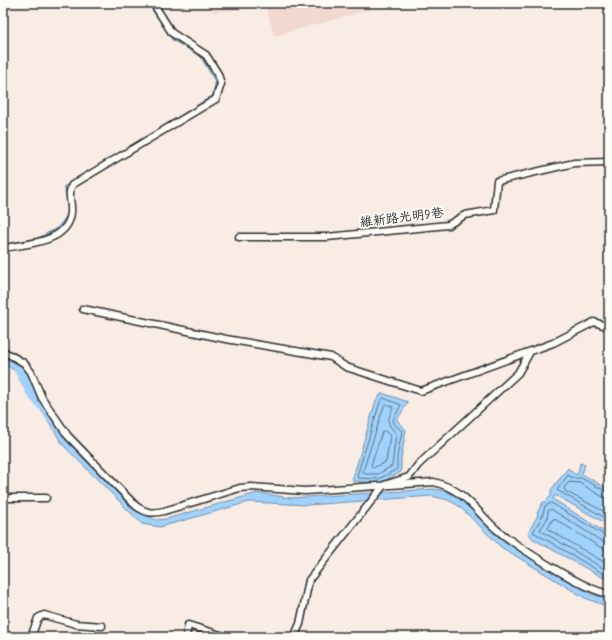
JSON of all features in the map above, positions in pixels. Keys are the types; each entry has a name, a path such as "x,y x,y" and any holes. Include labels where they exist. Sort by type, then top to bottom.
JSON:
{"street":[{"path":"3,248 37,243 51,238 70,220 71,205 69,193 72,185 216,99 221,84 212,63 196,47 172,33 153,3"},
{"name":"維新路光明9巷","path":"239,237 327,237 448,225 465,215 494,210 497,181 574,163 609,162"},
{"path":"83,309 226,340 331,358 346,367 421,391 553,343 594,322 609,327"},
{"path":"3,351 24,363 31,372 42,398 68,436 136,506 145,512 152,514 164,512 240,488 251,487 305,491 434,482 454,488 462,494 496,528 512,541 588,587 609,594"},
{"path":"294,637 300,624 309,580 384,485 409,477 418,465 518,373 530,352"},
{"path":"3,498 46,498"},
{"path":"32,637 38,618 44,615 76,624 102,626"},
{"path":"186,637 188,625 227,637"}],"shaded area":[{"path":"210,3 374,3 369,10 274,36 266,7 213,12"}],"water":[{"path":"3,355 27,368 71,444 139,512 156,520 166,519 257,493 291,498 434,489 446,491 459,497 505,541 591,594 609,599 609,607 585,598 501,547 459,506 448,500 432,496 307,505 249,502 160,527 142,524 63,445 40,408 23,376 3,363"},
{"path":"382,393 408,402 397,420 406,430 401,458 401,472 380,483 352,481 376,400"},
{"path":"580,463 585,465 582,474 609,490 609,519 607,524 555,495 553,499 609,535 609,581 533,539 528,533 543,502 551,496 551,490 568,468 574,474 578,474"}],"waterway":[{"path":"148,3 167,30"},
{"path":"105,162 213,96 216,82 201,56 173,40 169,34"},
{"path":"67,197 64,187 71,183"},
{"path":"36,240 58,228 68,215"},
{"path":"3,360 15,366 31,396 41,407"}]}
